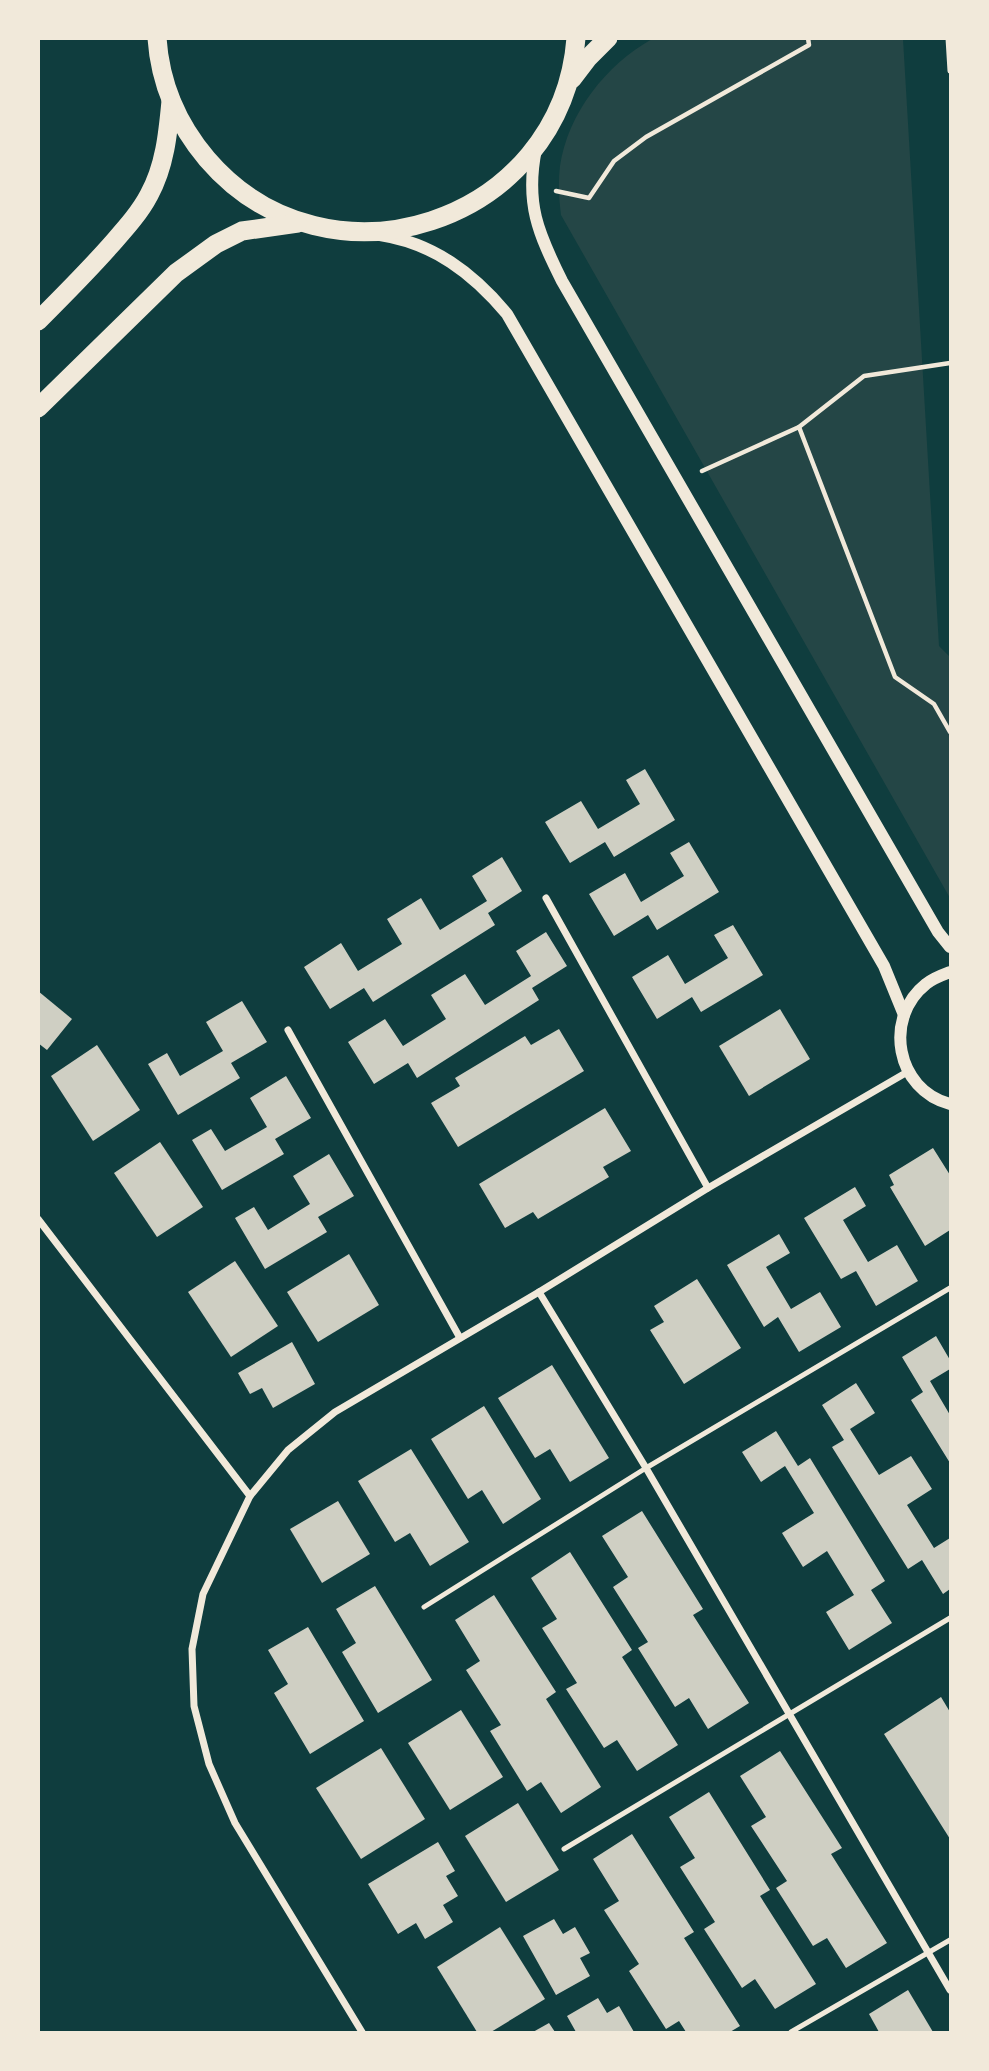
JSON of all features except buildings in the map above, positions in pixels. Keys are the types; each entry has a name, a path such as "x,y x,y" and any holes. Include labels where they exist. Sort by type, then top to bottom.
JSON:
{"highway":[{"path":"157,38 158,54 178,117 196,146 218,172 272,211 333,230 365,232 398,230 461,210 490,192 516,169 555,116 567,86 576,38"},
{"path":"567,86 588,58 608,38"},
{"path":"38,321 127,227 149,195 162,163 171,100"},
{"path":"38,408 176,273 216,244 242,230 302,222"}],"street":[{"path":"537,144 531,185 538,226 558,273 938,932 950,947"},
{"path":"365,232 403,238 450,261 481,285 507,314 884,966 904,1015"},
{"path":"546,898 708,1188"},
{"path":"948,1104 922,1088 909,1072 901,1054 900,1041 909,1002 928,982 950,972"},
{"path":"288,1030 460,1338"},
{"path":"362,2032 235,1823 209,1764 194,1706 192,1649 203,1594 250,1496 288,1450 335,1412 540,1292 708,1188 909,1072"},
{"path":"38,1219 250,1496"},
{"path":"540,1292 646,1468 950,1990"}],"lane":[{"path":"948,38 950,71"},
{"path":"424,1607 646,1468 950,1288"},
{"path":"564,1849 950,1618"},
{"path":"790,2032 950,1940"}],"path":[{"path":"531,185 589,198 614,161 646,137 809,45 808,38"},
{"path":"678,482 799,427 864,376 950,363"},
{"path":"799,427 895,677 934,704 950,732"}],"shaded area":[{"path":"652,39 903,39 939,646 950,657 950,898 561,215 560,166 564,146 580,109 619,62"}]}
